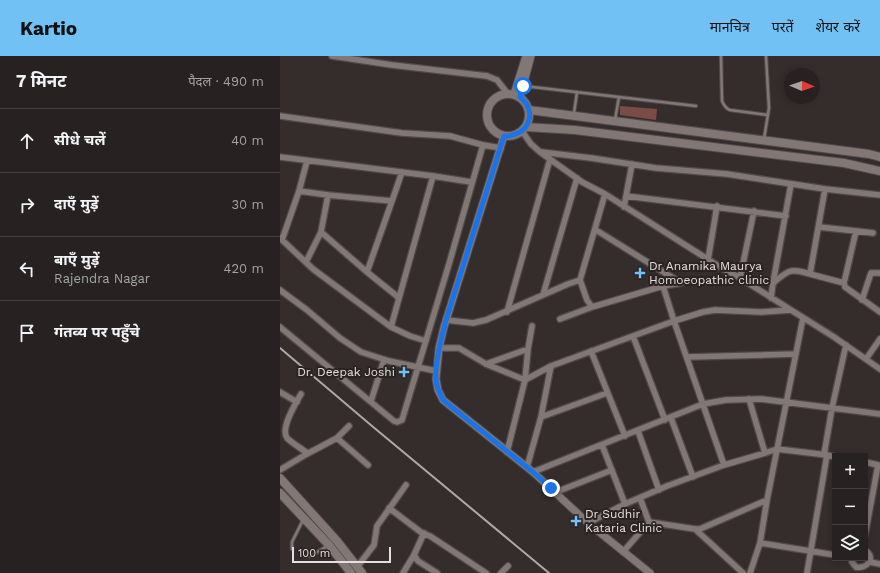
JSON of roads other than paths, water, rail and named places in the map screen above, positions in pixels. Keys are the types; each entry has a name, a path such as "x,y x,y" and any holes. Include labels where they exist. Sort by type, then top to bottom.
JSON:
{"main road":[{"path":"501,95 514,95 526,103 529,110 529,119 524,129 517,135 504,136 499,134 490,126 487,115 491,103 495,98 501,95"},
{"path":"529,110 869,154 880,157"},
{"path":"524,129 575,130 844,163 880,171"},
{"path":"280,478 337,541 356,571"},
{"path":"280,493 356,571"}],"street":[{"path":"332,56 392,65 487,76 497,80 514,95 520,86 531,56"},
{"path":"520,86 526,56"},
{"path":"280,116 402,132 450,136 483,145 501,148"},
{"path":"524,129 531,144 577,178 791,310 846,345 880,369"},
{"path":"504,136 446,320 439,348 436,371 438,390 443,400 533,472 588,523 650,573"},
{"path":"280,327 394,420 402,420 419,367 483,145"},
{"path":"540,152 656,168 727,174 825,189 880,195"},
{"path":"280,156 307,161 472,182"},
{"path":"507,312 550,159"},
{"path":"307,161 299,191 281,239 313,269 391,327 426,342"},
{"path":"624,207 632,164"},
{"path":"367,272 402,172"},
{"path":"391,327 398,297 433,176"},
{"path":"543,295 577,178"},
{"path":"771,298 791,184"},
{"path":"810,274 825,189"},
{"path":"299,191 392,201"},
{"path":"592,307 580,280 596,230 605,194"},
{"path":"306,262 321,232 328,195"},
{"path":"626,196 717,206 786,216"},
{"path":"708,260 717,206"},
{"path":"740,278 754,211"},
{"path":"819,227 873,233"},
{"path":"560,319 592,307 663,286 681,283 596,230"},
{"path":"856,231 844,283 845,287 880,312"},
{"path":"321,232 398,297"},
{"path":"773,283 790,270 844,283"},
{"path":"862,300 871,273 880,273"},
{"path":"446,320 480,322 507,312 580,280"},
{"path":"663,286 674,322 724,465"},
{"path":"280,290 361,352 384,360 436,371"},
{"path":"525,380 551,366 703,312 715,310 761,312 791,310"},
{"path":"750,573 760,544 767,500 803,318"},
{"path":"507,452 525,380 532,326"},
{"path":"633,336 693,477"},
{"path":"866,359 880,339"},
{"path":"807,573 832,408 846,345"},
{"path":"439,348 459,348 486,364 525,380"},
{"path":"486,364 528,349"},
{"path":"591,351 625,436"},
{"path":"687,357 796,354"},
{"path":"371,401 384,360"},
{"path":"527,467 541,417 551,366"},
{"path":"280,392 297,402"},
{"path":"541,417 608,393"},
{"path":"301,394 287,417 284,432 286,438 307,453"},
{"path":"749,399 765,453"},
{"path":"533,472 703,404 726,400 761,399 880,414"},
{"path":"280,470 307,453 337,438 349,426"},
{"path":"638,431 659,490"},
{"path":"337,438 368,465"},
{"path":"602,445 625,504"},
{"path":"588,523 625,504 659,490 724,465 777,449 832,456"},
{"path":"867,525 879,465 868,463"},
{"path":"556,492 612,470"},
{"path":"356,571 374,545 376,529 406,485"},
{"path":"640,498 649,522"},
{"path":"649,522 695,530 767,500"},
{"path":"389,508 424,533 486,573"},
{"path":"623,552 649,522"},
{"path":"695,530 744,573"},
{"path":"403,573 414,555 424,533"},
{"path":"760,544 810,550 832,554"},
{"path":"852,561 858,570 866,566 870,562 870,555 868,553"},
{"path":"414,555 418,561 437,573"},
{"path":"870,562 880,564"},
{"path":"501,573 508,566"}],"lane":[{"path":"721,56 722,101 726,108 730,110 768,115"},
{"path":"764,140 768,115 766,56"},
{"path":"520,86 696,106"},
{"path":"574,116 577,92"},
{"path":"615,121 619,97"},
{"path":"292,549 292,542 304,518"},
{"path":"304,556 311,556 329,545"}],"railway":[{"path":"280,348 549,573"}],"place":[{"name":"Dr Anamika Maurya Homoeopathic clinic","path":"640,273"},
{"name":"Dr. Deepak Joshi","path":"404,372"},
{"name":"Dr Sudhir Kataria Clinic","path":"576,521"}]}
